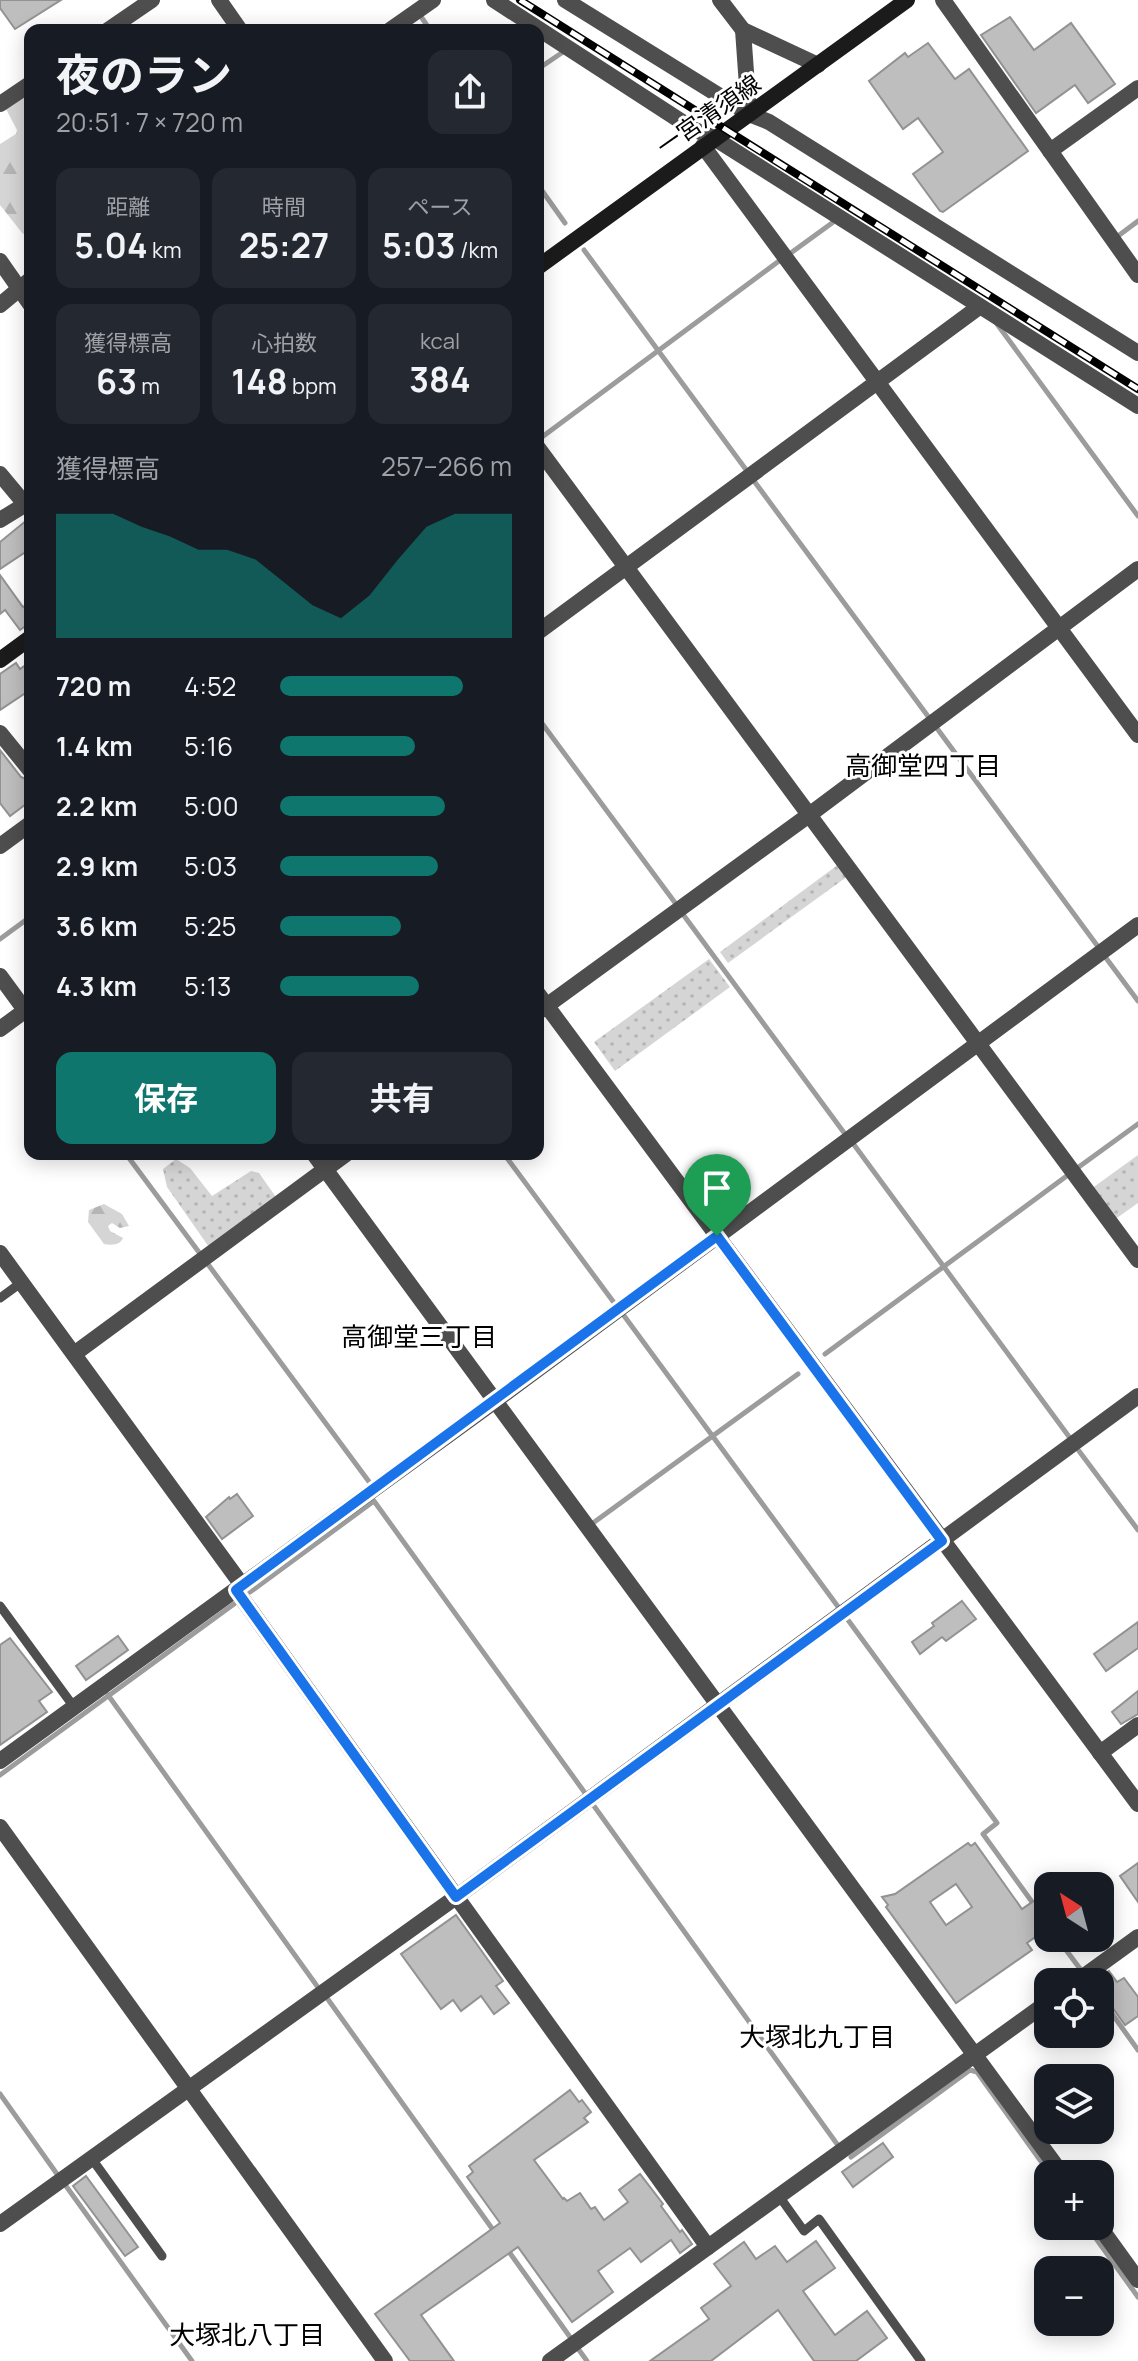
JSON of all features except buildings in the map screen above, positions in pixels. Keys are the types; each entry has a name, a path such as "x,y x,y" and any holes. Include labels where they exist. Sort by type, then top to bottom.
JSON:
{"main road":[{"name":"一宮清須線","path":"544,263 907,0"},
{"path":"0,660 24,642"}],"street":[{"path":"117,24 152,0"},
{"path":"219,0 236,24"},
{"path":"399,24 433,0"},
{"path":"494,0 531,24"},
{"path":"565,0 749,114 769,122 1138,353"},
{"path":"720,0 743,30 818,65"},
{"path":"943,0 1138,275"},
{"path":"743,30 749,114"},
{"path":"544,32 693,129 708,142 1138,406"},
{"path":"0,104 24,88"},
{"path":"1050,151 1138,88"},
{"path":"708,142 877,382 1138,735"},
{"path":"0,261 24,284 0,305"},
{"path":"544,628 979,307"},
{"path":"544,456 1138,1260"},
{"path":"0,474 24,502"},
{"path":"0,520 24,509"},
{"path":"544,1002 809,815 1138,569"},
{"path":"0,733 24,763"},
{"path":"2,841 24,828"},
{"path":"0,1761 495,1401 1138,925"},
{"path":"0,976 24,1004"},
{"path":"544,1008 1138,1804"},
{"path":"0,1029 24,1012"},
{"path":"318,1160 1052,2160"},
{"path":"74,1354 338,1160"},
{"path":"1,1255 708,2247"},
{"path":"0,2224 456,1897 1138,1396"},
{"path":"1100,1753 1138,1725"},
{"path":"0,1827 385,2361"},
{"path":"1095,1968 1138,1937"},
{"path":"550,2361 1034,2012"},
{"path":"1109,2240 1138,2280"}],"lane":[{"path":"0,1298 22,1282"},
{"path":"0,1606 74,1707"},
{"path":"92,2159 162,2256"},
{"path":"779,2196 804,2231 819,2219 921,2361"}],"green space":[{"path":"24,96 23,234 0,205 0,144 16,134 17,130 6,109"},
{"path":"839,864 848,876 728,963 720,952"},
{"path":"709,959 730,987 615,1071 594,1042"},
{"path":"1138,1155 1138,1203 1114,1220 1091,1189"},
{"path":"178,1160 190,1168 212,1196 251,1171 259,1173 278,1200 211,1250 167,1187 163,1169"},
{"path":"104,1204 122,1214 129,1226 120,1228 112,1223 108,1226 110,1231 123,1238 117,1244 104,1244 88,1222 89,1210"}],"waterway":[{"path":"422,18 426,24"},
{"path":"544,65 563,52"},
{"path":"544,193 565,223"},
{"path":"1118,236 1138,221"},
{"path":"788,255 832,223"},
{"path":"584,250 747,471"},
{"path":"544,436 779,261"},
{"path":"997,324 1138,516"},
{"path":"754,481 930,719"},
{"path":"544,726 676,904"},
{"path":"936,727 1099,948"},
{"path":"682,913 845,1134"},
{"path":"0,939 24,921"},
{"path":"1106,958 1138,1001"},
{"path":"1076,1169 1138,1124"},
{"path":"852,1142 1070,1438"},
{"path":"130,1160 201,1255"},
{"path":"508,1160 615,1304"},
{"path":"825,1354 1068,1175"},
{"path":"207,1263 370,1483"},
{"path":"622,1313 839,1608"},
{"path":"593,1523 798,1374"},
{"path":"1079,1451 1138,1530"},
{"path":"250,1592 374,1501 585,1793"},
{"path":"0,1775 234,1604"},
{"path":"848,1620 997,1823 983,1834 1034,1905"},
{"path":"108,1695 317,1986"},
{"path":"594,1806 837,2144"},
{"path":"1068,1952 1080,1968"},
{"path":"327,1998 496,2234"},
{"path":"1114,2017 1138,2050"},
{"path":"851,2157 970,2070 977,2072 1040,2160"},
{"path":"0,2094 57,2174"},
{"path":"66,2186 192,2361"},
{"path":"1097,2240 1138,2297"},
{"path":"507,2249 570,2337"},
{"path":"579,2350 587,2361"}],"railway":[{"path":"520,0 1138,389"}],"district":[{"name":"高御堂四丁目","path":"923,765"},
{"name":"高御堂三丁目","path":"419,1336"},
{"name":"大塚北九丁目","path":"817,2036"},
{"name":"大塚北八丁目","path":"247,2334"}],"route":[{"path":"717,1236 942,1541 456,1897 236,1590 717,1236"}]}
